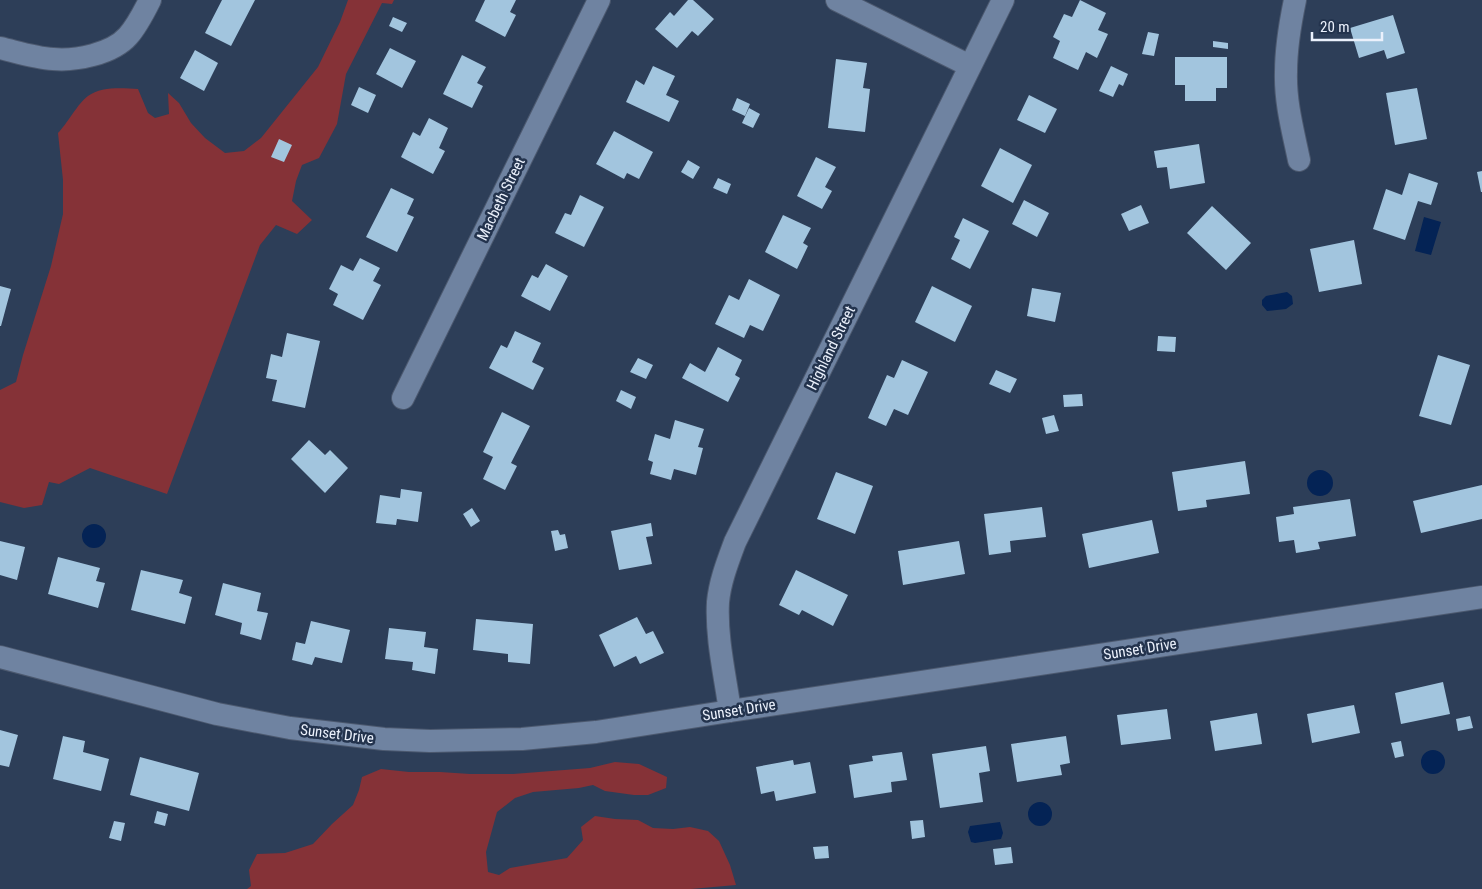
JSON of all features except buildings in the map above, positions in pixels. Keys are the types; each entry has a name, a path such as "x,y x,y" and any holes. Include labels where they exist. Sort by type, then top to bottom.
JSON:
{"street":[{"path":"0,48 54,59 77,58 96,54 108,50 127,37 150,0"},
{"name":"Macbeth Street","path":"403,398 599,0"},
{"path":"837,0 970,66"},
{"name":"Highland Street","path":"730,711 718,625 718,600 727,563 735,542 1003,0"},
{"path":"1295,0 1288,39 1286,74 1289,111 1300,160"},
{"name":"Sunset Drive","path":"0,657 217,714 290,728 384,739 430,741 541,737 596,732 1482,597"}],"shaded area":[{"path":"348,0 394,0 392,4 382,3 346,74 337,124 319,158 302,165 296,181 292,201 312,220 297,234 276,225 260,245 167,494 90,468 59,484 49,482 42,505 24,508 0,502 0,390 16,382 51,266 63,214 63,180 58,133 80,103 93,93 112,88 138,89 148,113 155,118 169,114 168,93 179,103 191,123 205,138 225,153 244,151 261,138 318,67 340,22"},
{"path":"615,762 639,764 667,777 666,788 648,795 634,795 605,791 593,785 533,792 515,798 497,812 486,852 488,872 499,875 510,868 567,858 583,840 581,827 595,816 638,820 653,828 673,829 690,827 708,831 719,841 730,865 736,885 691,889 247,889 251,886 249,870 257,854 285,853 313,844 353,805 362,777 381,769 409,772 513,774 590,768"}],"water":[{"path":"1424,217 1441,222 1431,255 1415,251"},
{"path":"1287,292 1292,296 1293,304 1286,309 1267,311 1262,305 1262,300 1266,296"},
{"path":"1320,470 1329,474 1333,483 1329,492 1320,496 1311,492 1307,483 1311,474"},
{"path":"94,524 103,527 106,536 103,545 94,548 85,545 82,536 85,527"},
{"path":"1433,750 1442,753 1445,762 1442,771 1433,774 1424,771 1421,762 1424,753"},
{"path":"1035,802 1045,802 1052,809 1052,819 1045,826 1035,826 1028,819 1028,809"},
{"path":"1000,822 1003,833 1001,839 971,842 968,832 970,826"}]}
